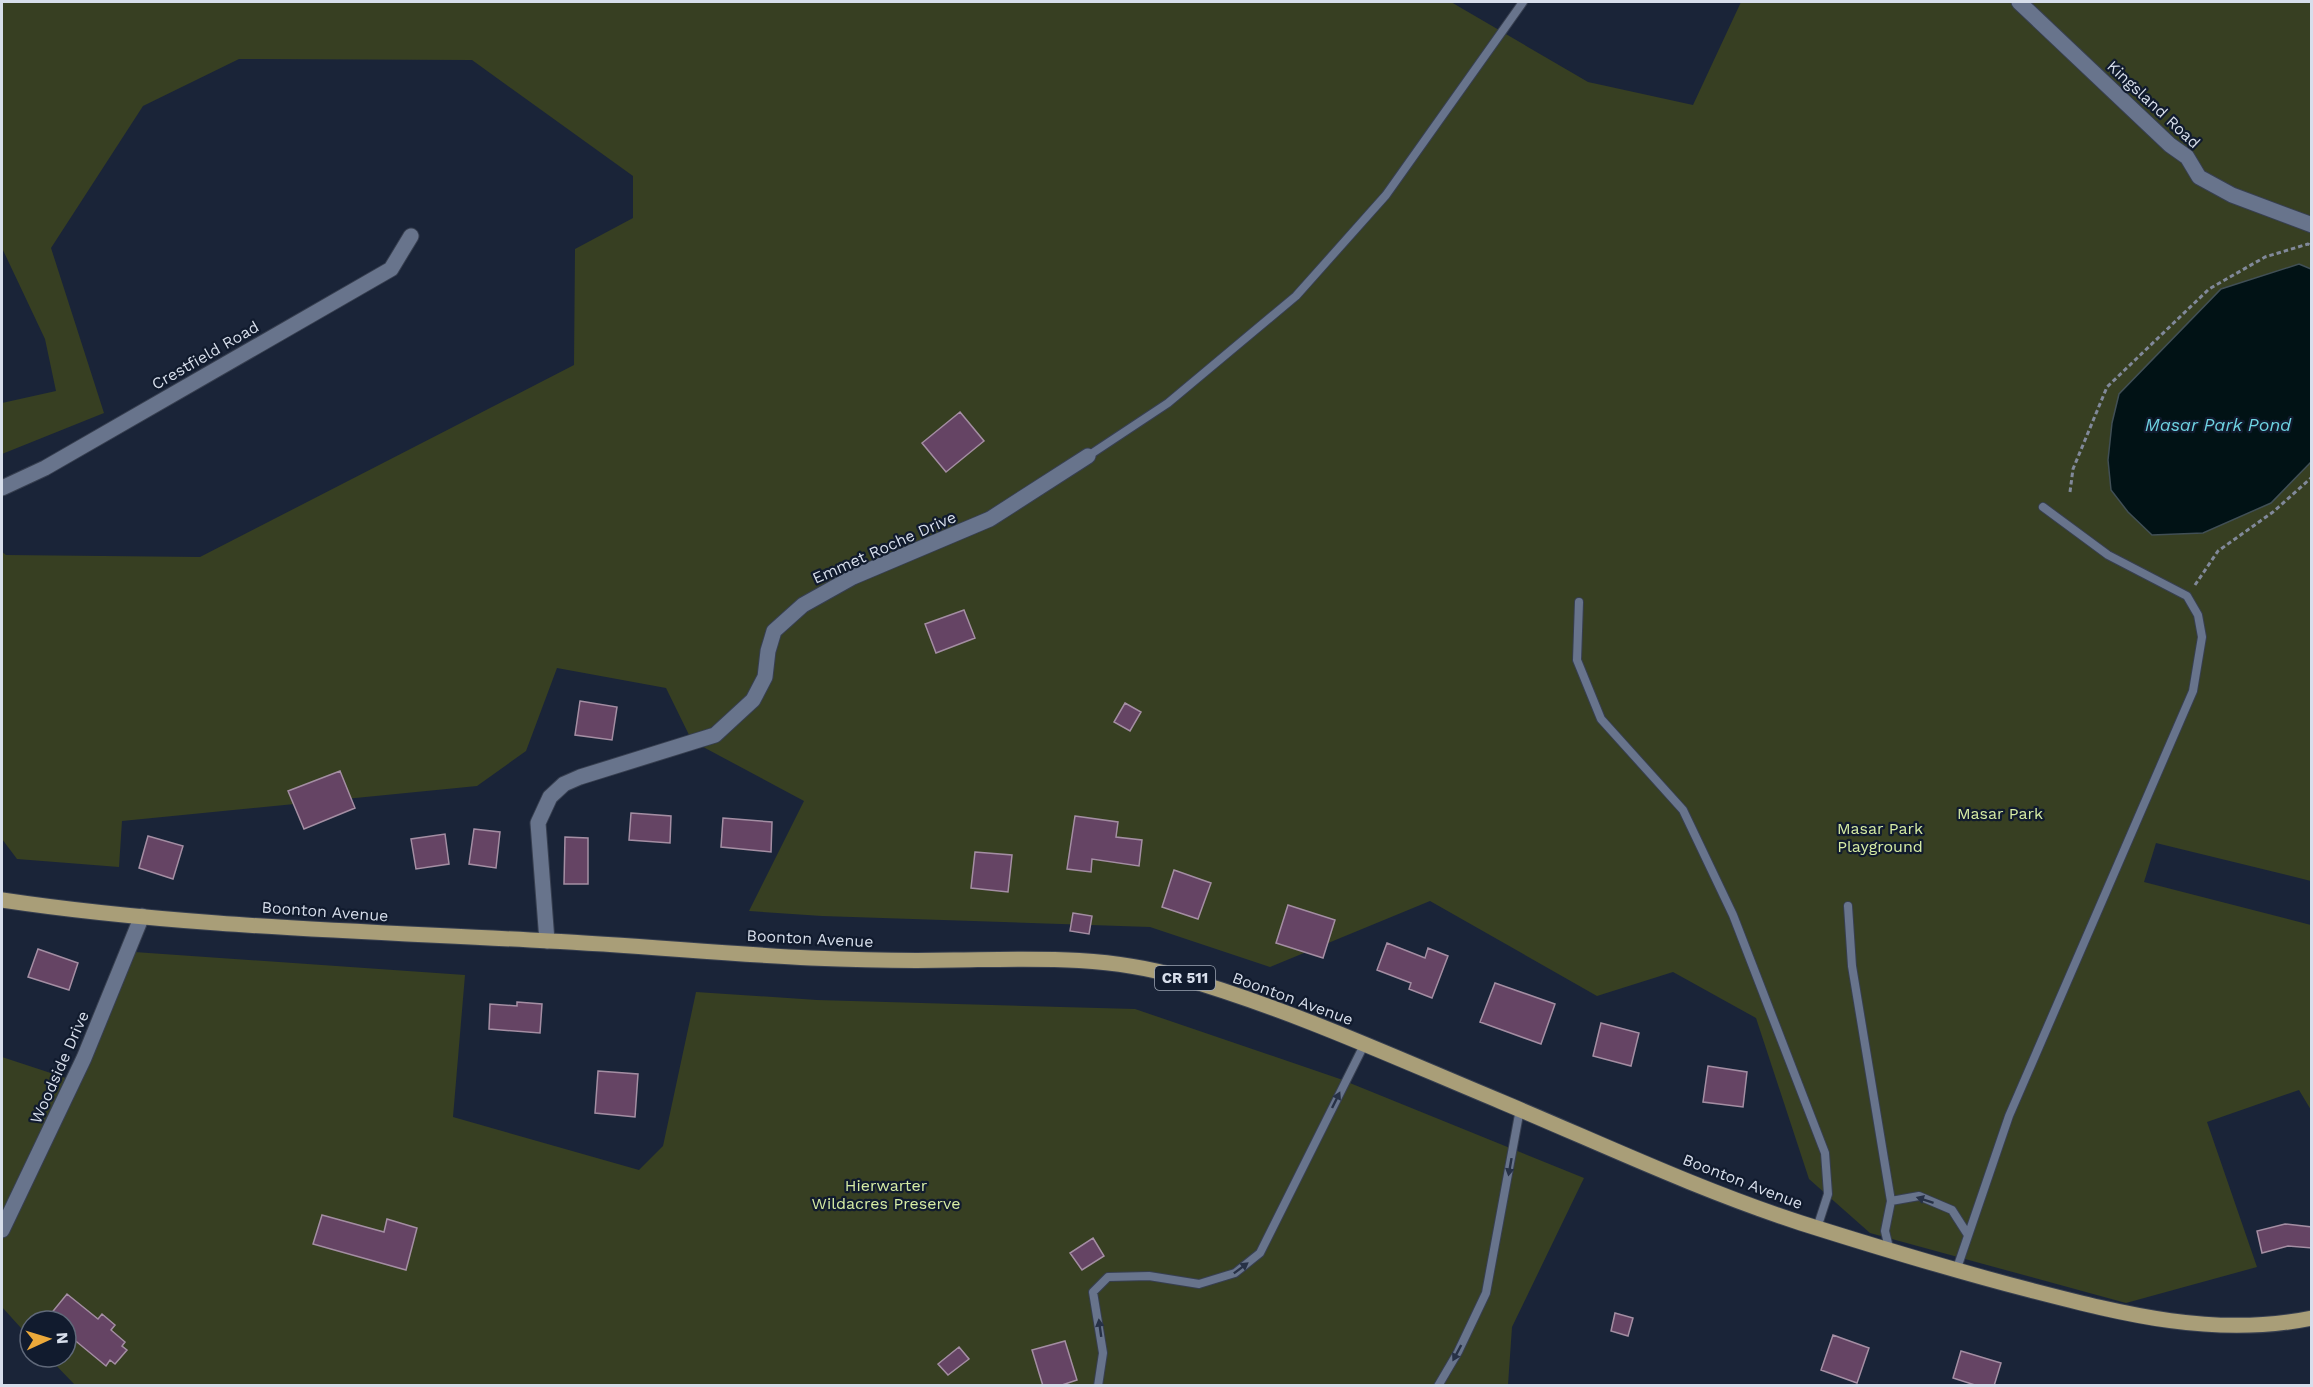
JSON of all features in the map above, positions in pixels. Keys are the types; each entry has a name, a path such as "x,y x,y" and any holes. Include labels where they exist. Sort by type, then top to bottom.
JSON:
{"main road":[{"name":"Boonton Avenue","path":"2,900 142,916 805,958 936,961 1052,958 1102,961 1176,975 1274,1008 1695,1182 1865,1245 1956,1272 2127,1315 2177,1323 2265,1326 2312,1318"}],"street":[{"name":"Kingsland Road","path":"2019,2 2170,145 2187,157 2199,177 2232,195 2312,225"},
{"name":"Crestfield Road","path":"2,488 45,468 391,269 411,236"},
{"name":"Emmet Roche Drive","path":"547,941 538,824 550,797 564,784 715,735 753,700 765,678 768,651 774,631 803,605 853,578 990,519 1088,456"},
{"name":"Woodside Drive","path":"2,1230 84,1058 142,916"}],"lane":[{"path":"1088,456 1168,403 1296,296 1386,195 1522,2"},
{"path":"1956,1272 2009,1116 2193,691 2202,637 2198,615 2187,596 2108,555 2043,507"},
{"path":"1579,602 1577,660 1601,719 1683,810 1733,915 1825,1153 1828,1194 1817,1228"},
{"path":"1848,906 1852,966 1891,1201 1885,1231 1890,1252"},
{"path":"1098,1386 1103,1353 1093,1292 1108,1277 1149,1276 1199,1284 1235,1273 1260,1253 1364,1045"},
{"path":"1438,1386 1458,1352 1486,1293 1520,1109"},
{"path":"1891,1201 1919,1196 1952,1210 1968,1235"},
{"path":"1865,1245 1885,1231"}],"path":[{"path":"2070,492 2073,469 2107,387 2209,289 2265,257 2308,244 2312,246"},
{"path":"2187,596 2218,552 2273,512 2312,477"}],"green space":[{"path":"2,2 1451,2 1588,82 1693,105 1741,2 2311,2 2311,881 2156,843 2144,882 2311,925 2311,1110 2299,1090 2207,1122 2257,1267 2126,1303 1870,1233 1809,1179 1756,1018 1673,972 1597,996 1430,901 1270,967 1150,927 822,916 749,911 804,801 692,741 666,688 557,668 526,751 477,786 122,821 119,867 17,859 2,839 2,552 6,555 200,557 574,365 575,249 633,218 633,176 472,60 239,59 143,106 51,248 104,413 2,454 2,403 56,391 45,339 2,248"},
{"name":"Hierwarter Wildacres Preserve","path":"120,951 465,975 453,1117 639,1170 663,1146 696,992 817,1000 1135,1009 1340,1079 1584,1178 1512,1327 1508,1385 75,1385 60,1369 78,1369 78,1309 18,1309 18,1325 2,1307 2,1057 72,1080"}],"water":[{"name":"Masar Park Pond","path":"2299,264 2311,269 2311,462 2271,503 2203,533 2152,535 2128,512 2111,490 2108,460 2112,423 2119,394 2221,289"}],"building":[{"path":"960,412 984,441 946,472 922,443"},
{"path":"964,610 975,638 936,653 925,624"},
{"path":"580,701 617,707 612,740 575,735"},
{"path":"1125,703 1141,712 1130,731 1114,722"},
{"path":"340,771 355,808 304,829 288,791"},
{"path":"631,813 671,816 670,843 629,840"},
{"path":"1075,816 1118,822 1116,837 1142,840 1139,866 1092,859 1091,872 1067,869"},
{"path":"723,818 772,822 771,852 721,847"},
{"path":"474,829 500,832 496,868 469,864"},
{"path":"445,834 449,864 416,869 411,839"},
{"path":"148,836 183,846 173,879 139,868"},
{"path":"565,837 588,838 588,884 564,884"},
{"path":"975,852 1012,855 1008,892 971,888"},
{"path":"1174,870 1211,883 1198,919 1162,907"},
{"path":"1288,905 1335,920 1323,958 1276,943"},
{"path":"1073,913 1092,916 1089,934 1070,931"},
{"path":"1387,943 1425,958 1428,948 1448,956 1432,998 1409,989 1411,983 1377,970"},
{"path":"38,949 78,963 69,990 28,977"},
{"path":"1495,983 1555,1004 1541,1044 1480,1022"},
{"path":"517,1002 542,1004 540,1033 489,1029 490,1004 517,1006"},
{"path":"1601,1023 1639,1033 1631,1066 1593,1056"},
{"path":"1708,1066 1747,1072 1743,1107 1703,1102"},
{"path":"598,1071 638,1074 635,1117 595,1113"},
{"path":"322,1215 384,1232 387,1219 417,1228 406,1270 313,1244"},
{"path":"2285,1224 2312,1227 2312,1248 2288,1246 2262,1253 2257,1231"},
{"path":"1093,1238 1104,1256 1082,1270 1070,1253"},
{"path":"67,1294 98,1319 102,1314 115,1325 111,1330 125,1342 122,1346 127,1350 115,1364 110,1360 106,1366 78,1343 78,1309 55,1309"},
{"path":"1615,1313 1633,1318 1628,1336 1611,1331"},
{"path":"1833,1335 1869,1348 1857,1383 1821,1370"},
{"path":"1065,1341 1077,1380 1059,1386 1043,1386 1032,1350"},
{"path":"959,1347 969,1359 948,1375 938,1364"},
{"path":"1961,1351 2001,1363 1994,1386 1978,1386 1953,1378"}],"park label":[{"name":"Masar Park","path":"2000,813"},
{"name":"Masar Park Playground","path":"1880,837"}]}
